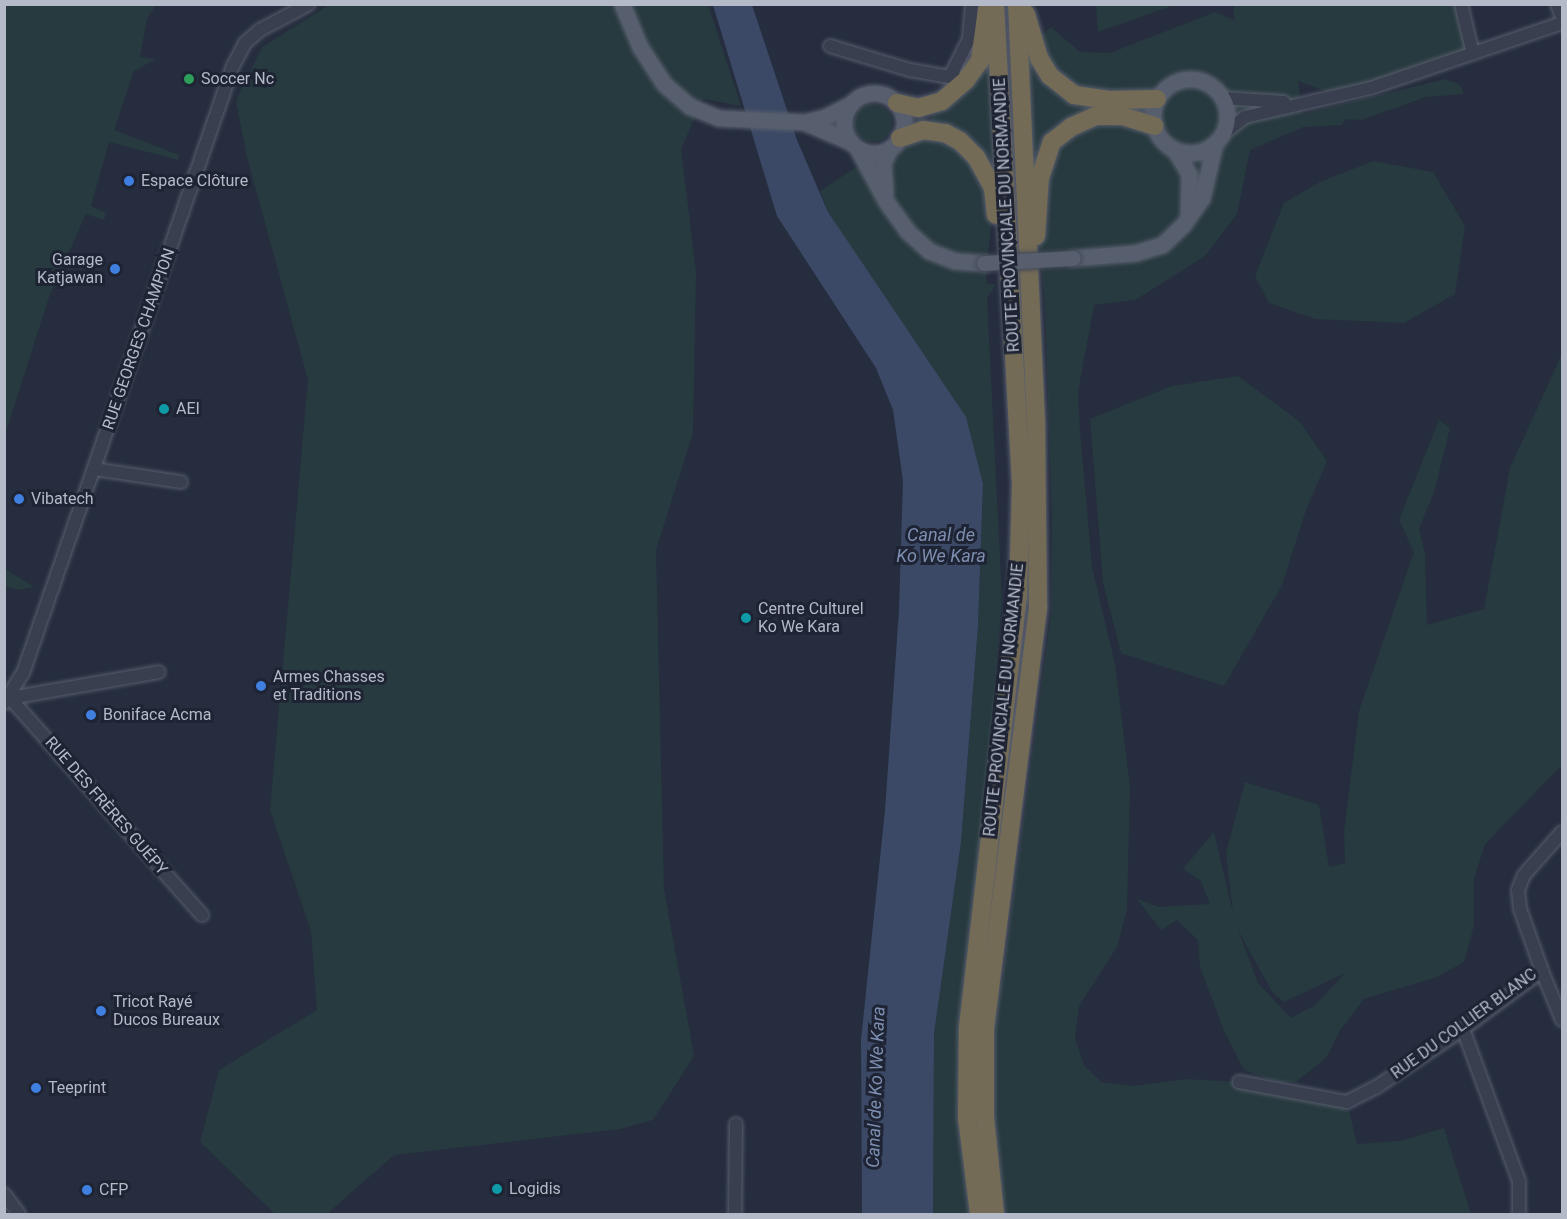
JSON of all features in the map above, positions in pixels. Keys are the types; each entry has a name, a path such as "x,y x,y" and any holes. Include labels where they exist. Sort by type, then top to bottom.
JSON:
{"highway":[{"path":"897,103 918,108 942,101 958,77 980,61 987,4"},
{"name":"ROUTE PROVINCIALE DU NORMANDIE","path":"978,1215 967,1117 968,1027 1018,597 1021,484 995,4"},
{"name":"ROUTE PROVINCIALE DU NORMANDIE","path":"995,1215 985,1117 985,1028 1038,606 1039,512 1017,4"},
{"path":"1024,4 1039,58 1062,87 1074,95 1108,100 1157,99"},
{"path":"1029,292 1040,178 1052,142 1071,127 1096,116 1122,116 1154,126"},
{"path":"895,143 923,130 945,133 976,157 993,188 999,252 1011,295"}],"main road":[{"path":"622,4 640,47 664,84 689,106 718,118 798,121 825,117 874,93 897,103 904,120 895,143 883,163 887,203"},
{"path":"852,103 844,118 854,145 887,203 907,231 929,251 955,261 984,263 1135,253 1162,245 1187,218 1202,198 1227,114 1222,98 1211,85 1189,79 1170,84 1157,99 1154,126 1174,149 1189,174 1187,218"},
{"path":"798,121 874,153 895,143"},
{"path":"1174,149 1195,152 1218,139"}],"street":[{"name":"RUE GEORGES CHAMPION","path":"7,701 22,673 233,66 245,43 260,30 309,4"},
{"path":"830,46 910,70 958,77 969,39 972,4"},
{"path":"1461,4 1473,54"},
{"path":"1557,4 1563,17"},
{"path":"1218,139 1245,117 1294,103 1371,88 1563,23"},
{"path":"1222,98 1294,103"},
{"path":"94,469 181,482"},
{"path":"7,701 159,672"},
{"name":"RUE DES FRÈRES GUÉPY","path":"7,701 202,915"},
{"name":"RUE DU COLLIER BLANC","path":"1239,1082 1347,1102 1375,1088 1463,1029 1542,971 1520,909 1518,890 1524,875 1563,832"},
{"path":"1542,971 1563,1020"},
{"path":"1463,1029 1519,1181 1519,1215"},
{"path":"735,1215 736,1124"},
{"path":"4,1194 19,1215"}],"green space":[{"path":"5,4 156,5 147,19 140,57 156,59 134,71 114,130 179,155 178,160 109,142 91,206 106,213 104,220 86,214 49,297 5,435"},
{"path":"1096,4 1174,4 1174,5 1098,32"},
{"path":"329,5 708,5 741,106 703,99 681,149 696,272 693,433 656,550 664,889 694,1056 653,1120 620,1129 394,1155 327,1214 275,1214 200,1142 219,1070 317,1010 311,931 270,810 308,380 247,157 236,101 262,47"},
{"path":"1234,5 1463,5 1472,48 1336,95 1298,81 1302,114 1445,79 1460,85 1464,94 1426,97 1362,120 1346,119 1341,125 1303,127 1250,150 1237,214 1205,256 1135,300 1094,305 1078,392 1080,431 1092,567 1115,664 1130,786 1127,909 1117,947 1079,1006 1075,1038 1084,1065 1101,1082 1133,1086 1187,1079 1239,1082 1347,1102 1357,1144 1400,1141 1444,1128 1471,1214 995,1214 985,1028 1002,981 1051,615 1052,520 1045,307 1024,53 1051,27 1080,52 1110,53 1215,12 1234,20"},
{"path":"991,38 997,166 986,274 987,284 996,284 987,298 1002,598 968,1027 979,1214 933,1214 934,1034 961,842 978,626 983,484 882,296 828,212 820,191 853,169 931,127 931,112"},
{"path":"873,104 886,110 892,123 886,136 873,142 860,136 854,123 860,110"},
{"path":"1373,161 1433,172 1465,226 1455,294 1404,323 1315,319 1269,303 1255,276 1284,203 1320,182"},
{"path":"1562,354 1562,765 1485,844 1474,879 1474,925 1464,962 1437,977 1364,999 1340,1030 1327,1057 1296,1082 1277,1082 1244,1070 1225,1033 1200,967 1198,940 1177,920 1161,930 1137,899 1159,907 1210,904 1201,881 1183,869 1214,832 1233,913 1226,853 1245,782 1319,805 1329,867 1345,863 1344,831 1359,711 1414,552 1399,520 1439,420 1450,428 1434,492 1419,529 1425,554 1427,625 1484,609 1510,468","holes":["1238,930 1272,992 1284,1002 1345,973 1315,1005 1291,1018 1258,983"]},
{"path":"1238,376 1300,422 1327,461 1306,510 1282,585 1224,686 1121,653 1103,582 1090,419 1172,386"},
{"path":"5,569 34,587 18,590 5,586"}],"water":[{"name":"Canal de Ko We Kara","path":"713,5 752,5 797,140 828,212 966,417 983,484 978,626 961,842 934,1034 933,1214 862,1214 861,1040 885,810 899,610 903,481 893,410 876,368 777,216"}],"place":[{"name":"Soccer Nc","path":"189,79"},
{"name":"Espace Clôture","path":"129,181"},
{"name":"Garage Katjawan","path":"115,269"},
{"name":"AEI","path":"164,409"},
{"name":"Vibatech","path":"19,499"},
{"name":"Centre Culturel Ko We Kara","path":"746,618"},
{"name":"Armes Chasses et Traditions","path":"261,686"},
{"name":"Boniface Acma","path":"91,715"},
{"name":"Tricot Rayé Ducos Bureaux","path":"101,1011"},
{"name":"Teeprint","path":"36,1088"},
{"name":"Logidis","path":"497,1189"},
{"name":"CFP","path":"87,1190"}]}
